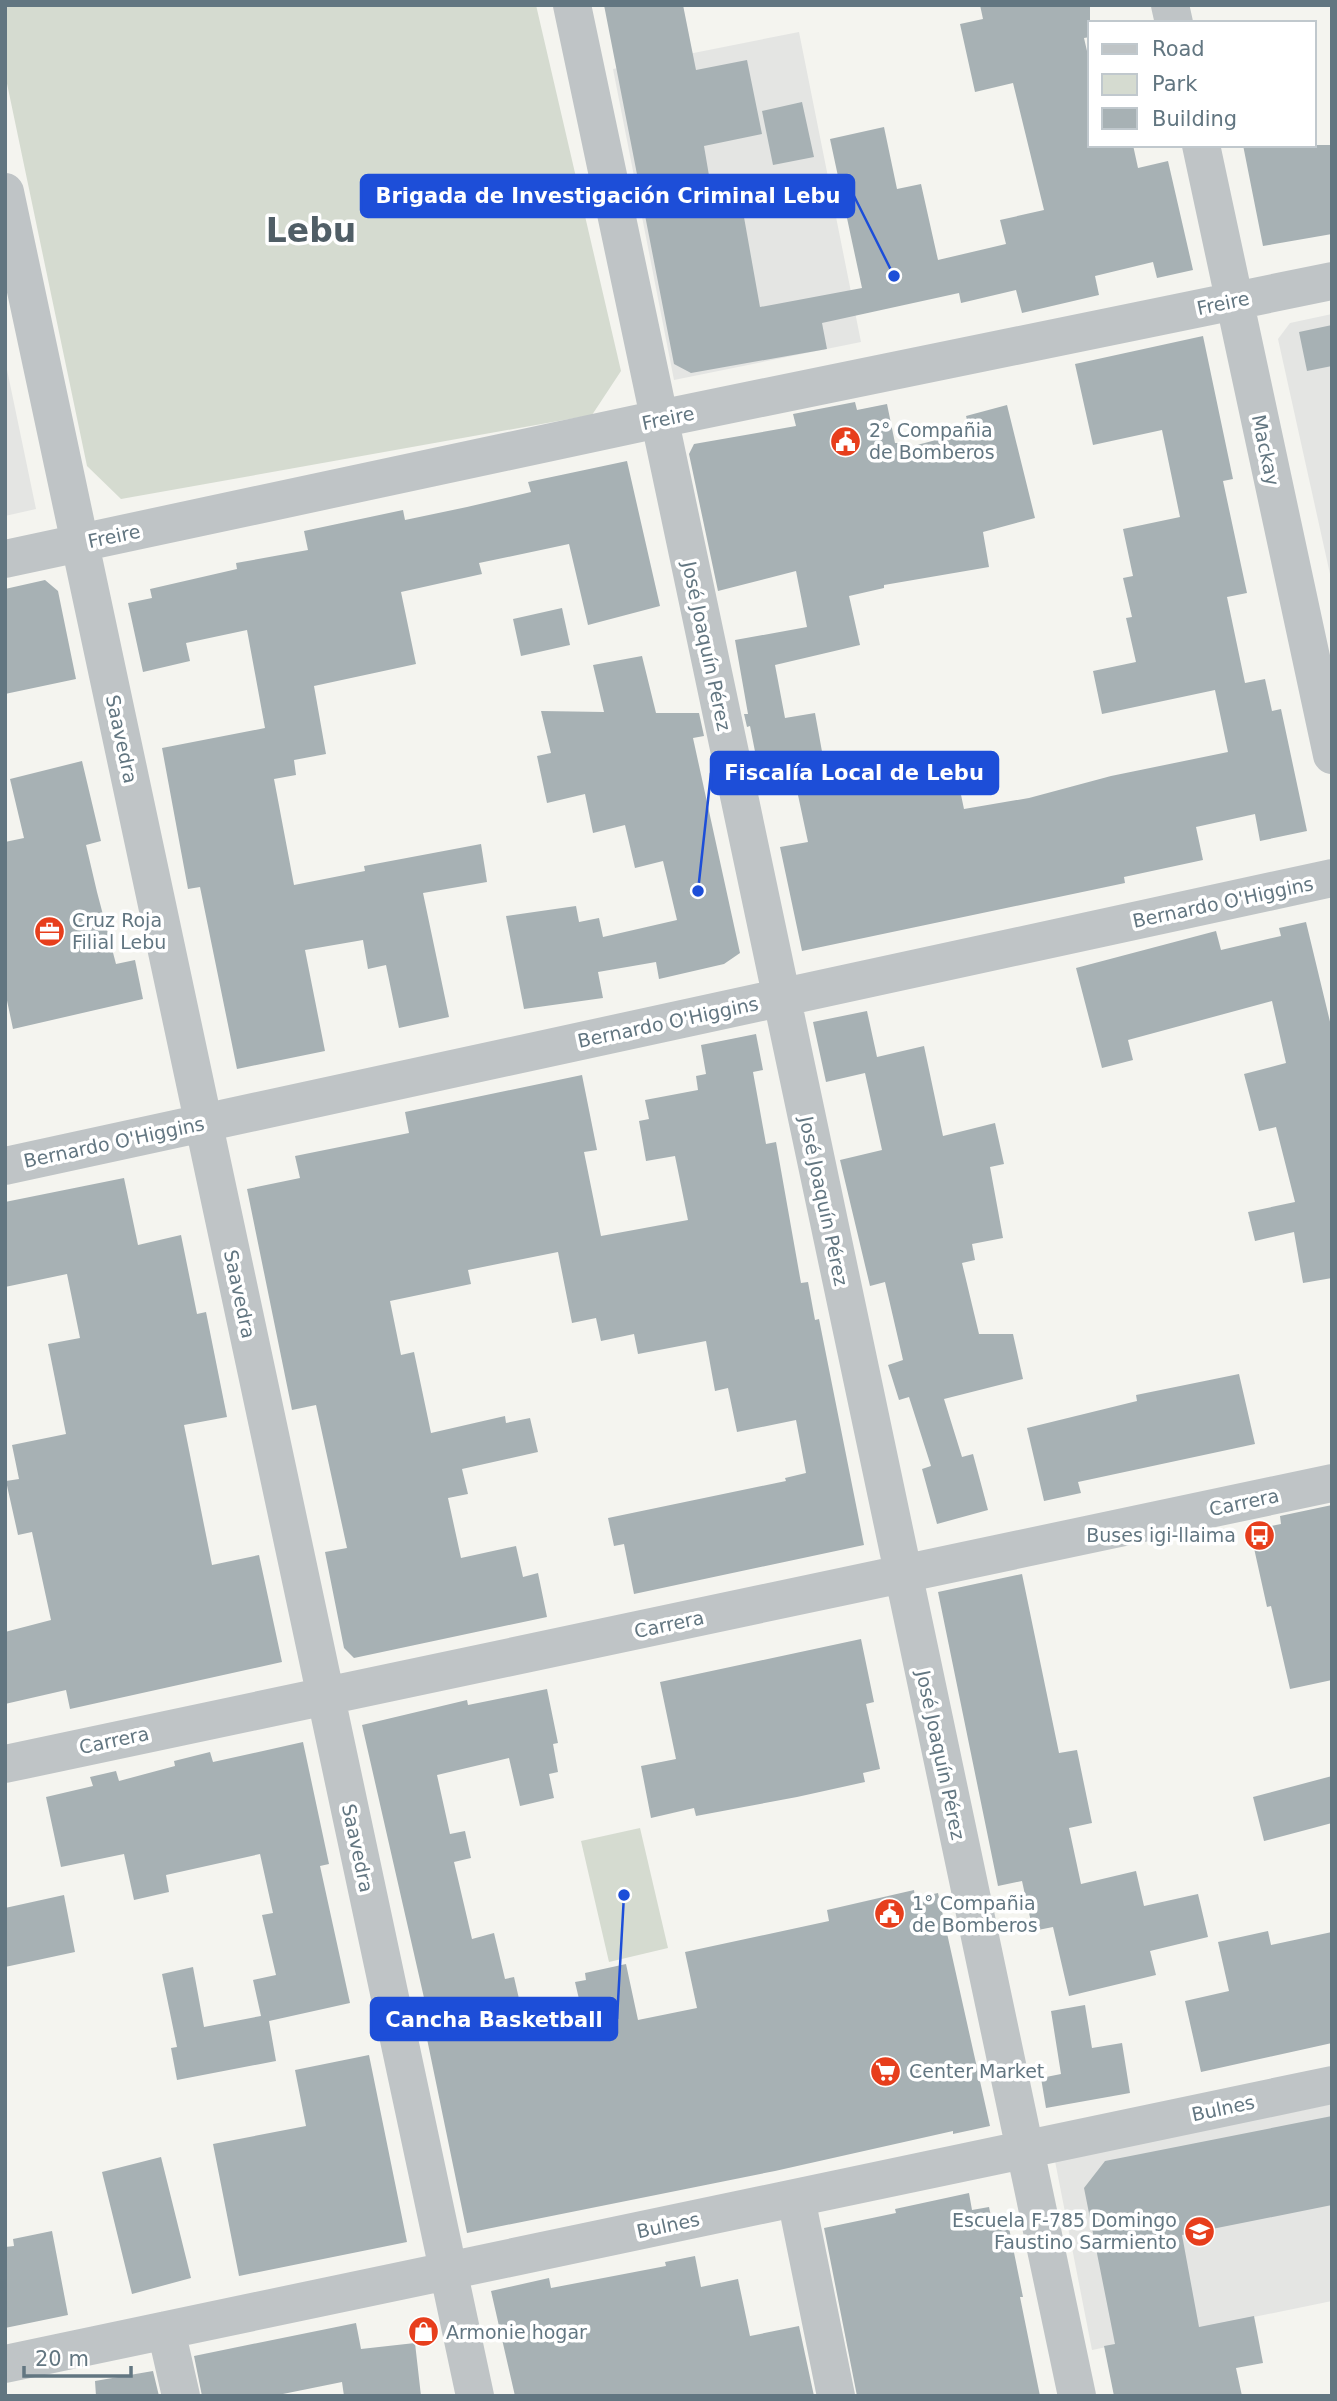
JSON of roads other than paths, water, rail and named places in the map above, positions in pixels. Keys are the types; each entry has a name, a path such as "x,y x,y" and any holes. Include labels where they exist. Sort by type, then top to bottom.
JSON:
{"street":[{"name":"José Joaquín Pérez","path":"572,5 1077,2396"},
{"name":"Mackay","path":"1200,147 1332,755"},
{"name":"Saavedra","path":"5,192 475,2396"},
{"name":"Freire","path":"5,559 659,419 1332,281"},
{"name":"Bernardo O'Higgins","path":"5,1166 1332,878"},
{"name":"Carrera","path":"5,1764 904,1576 1332,1483"},
{"name":"Bulnes","path":"5,2364 1332,2085"},
{"path":"796,2198 836,2396"},
{"path":"166,2330 181,2396"}],"place":[{"name":"Brigada de Investigación Criminal Lebu","path":"894,276"},
{"name":"2° Compañia de Bomberos","path":"846,441"},
{"name":"Fiscalía Local de Lebu","path":"698,891"},
{"name":"Cruz Roja Filial Lebu","path":"49,931"},
{"name":"Buses igi-llaima","path":"1259,1535"},
{"name":"Cancha Basketball","path":"624,1895"},
{"name":"1° Compañia de Bomberos","path":"889,1914"},
{"name":"Center Market","path":"886,2071"},
{"name":"Escuela F-785 Domingo Faustino Sarmiento","path":"1200,2231"},
{"name":"Armonie hogar","path":"423,2332"}],"district":[{"name":"Lebu","path":"311,230"}]}
